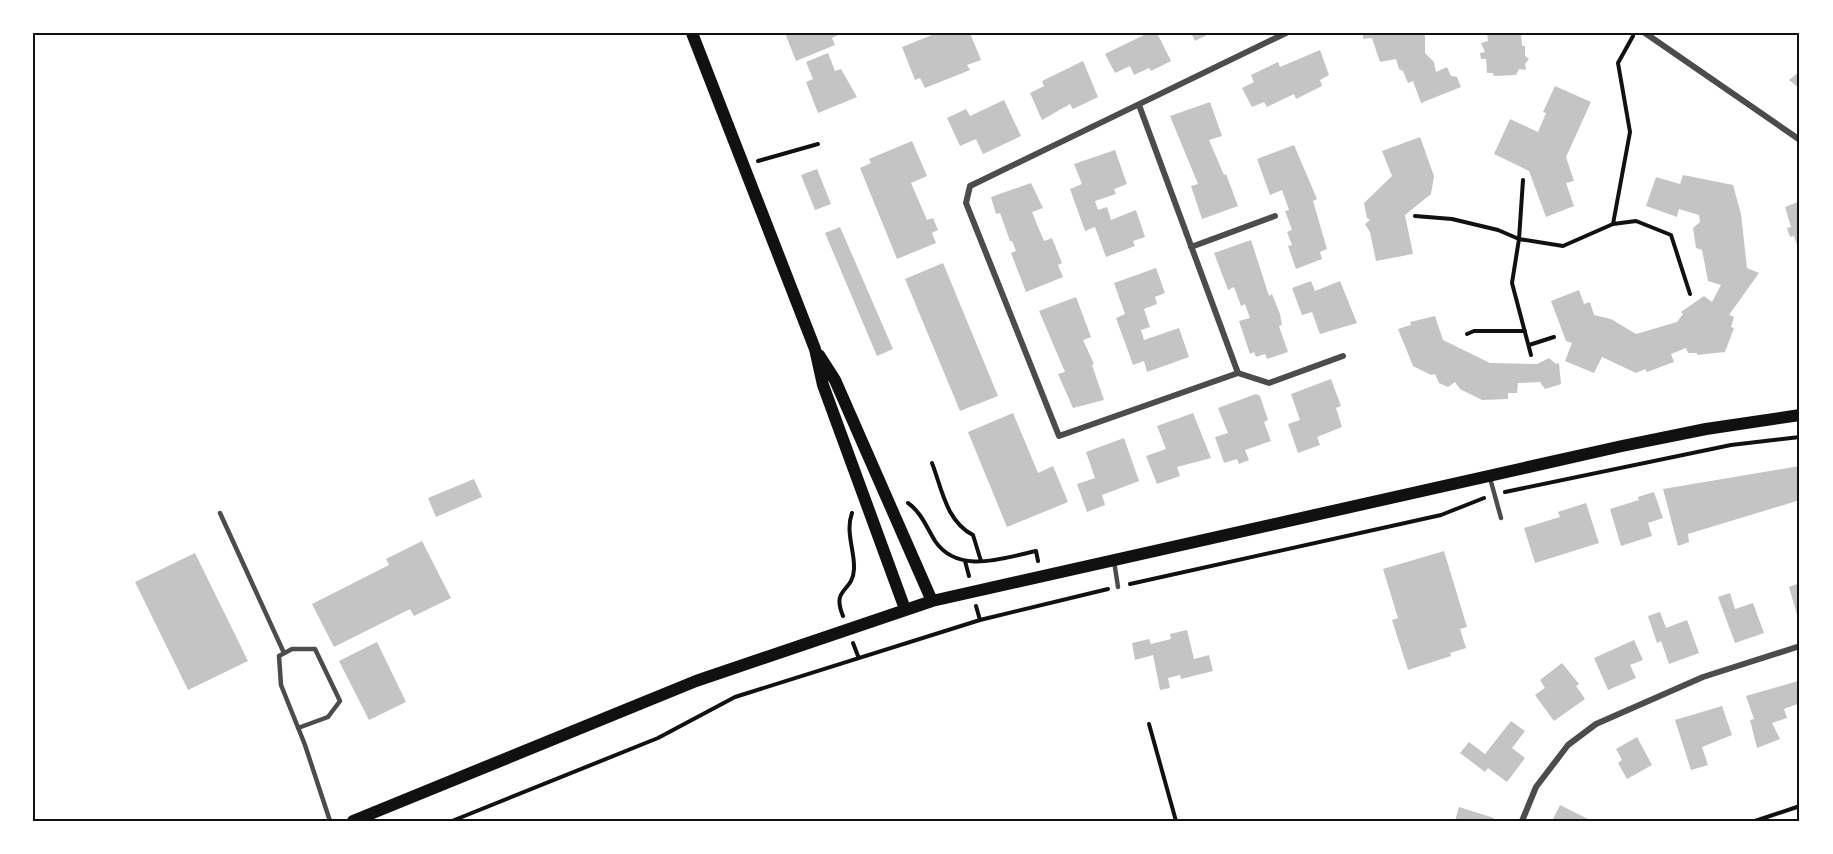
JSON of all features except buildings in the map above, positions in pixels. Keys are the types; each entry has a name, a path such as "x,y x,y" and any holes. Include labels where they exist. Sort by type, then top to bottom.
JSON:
{"main road":[{"path":"692,33 815,349 823,385 906,609"},
{"path":"815,349 835,380 932,601"},
{"path":"353,821 696,681 932,601 1706,429 1800,415"}],"street":[{"path":"1286,33 970,186 966,203 1059,436 1238,374 1269,383 1343,356"},
{"path":"1645,33 1800,140"},
{"path":"1139,105 1238,374"},
{"path":"1191,246 1275,216"},
{"path":"1522,821 1536,787 1568,745 1596,724 1703,678 1800,646"}],"lane":[{"path":"1490,478 1500,518"},
{"path":"220,513 284,653"},
{"path":"1114,561 1118,587"},
{"path":"298,728 328,717 340,702 315,649 292,649 279,656 281,685 330,821"}],"path":[{"path":"1613,224 1630,132 1618,63 1635,33"},
{"path":"743,165 818,144"},
{"path":"1523,180 1519,239 1512,283 1531,355"},
{"path":"1415,216 1452,219 1498,230 1519,239 1563,246 1613,224 1636,221 1671,235 1690,294"},
{"path":"1467,334 1525,331"},
{"path":"1529,345 1554,337"},
{"path":"452,821 658,738 735,697 858,656 980,620 1440,515 1494,494 1731,445 1800,437"},
{"path":"932,463 953,520 973,535 981,561"},
{"path":"881,482 917,509 939,547 957,560 981,561 1036,552 1042,576"},
{"path":"858,656 838,603 840,595 851,582 854,570 850,547 850,518 861,489"},
{"path":"1149,724 1176,821"},
{"path":"1755,821 1800,806"},
{"path":"1771,815 1772,821"}]}
